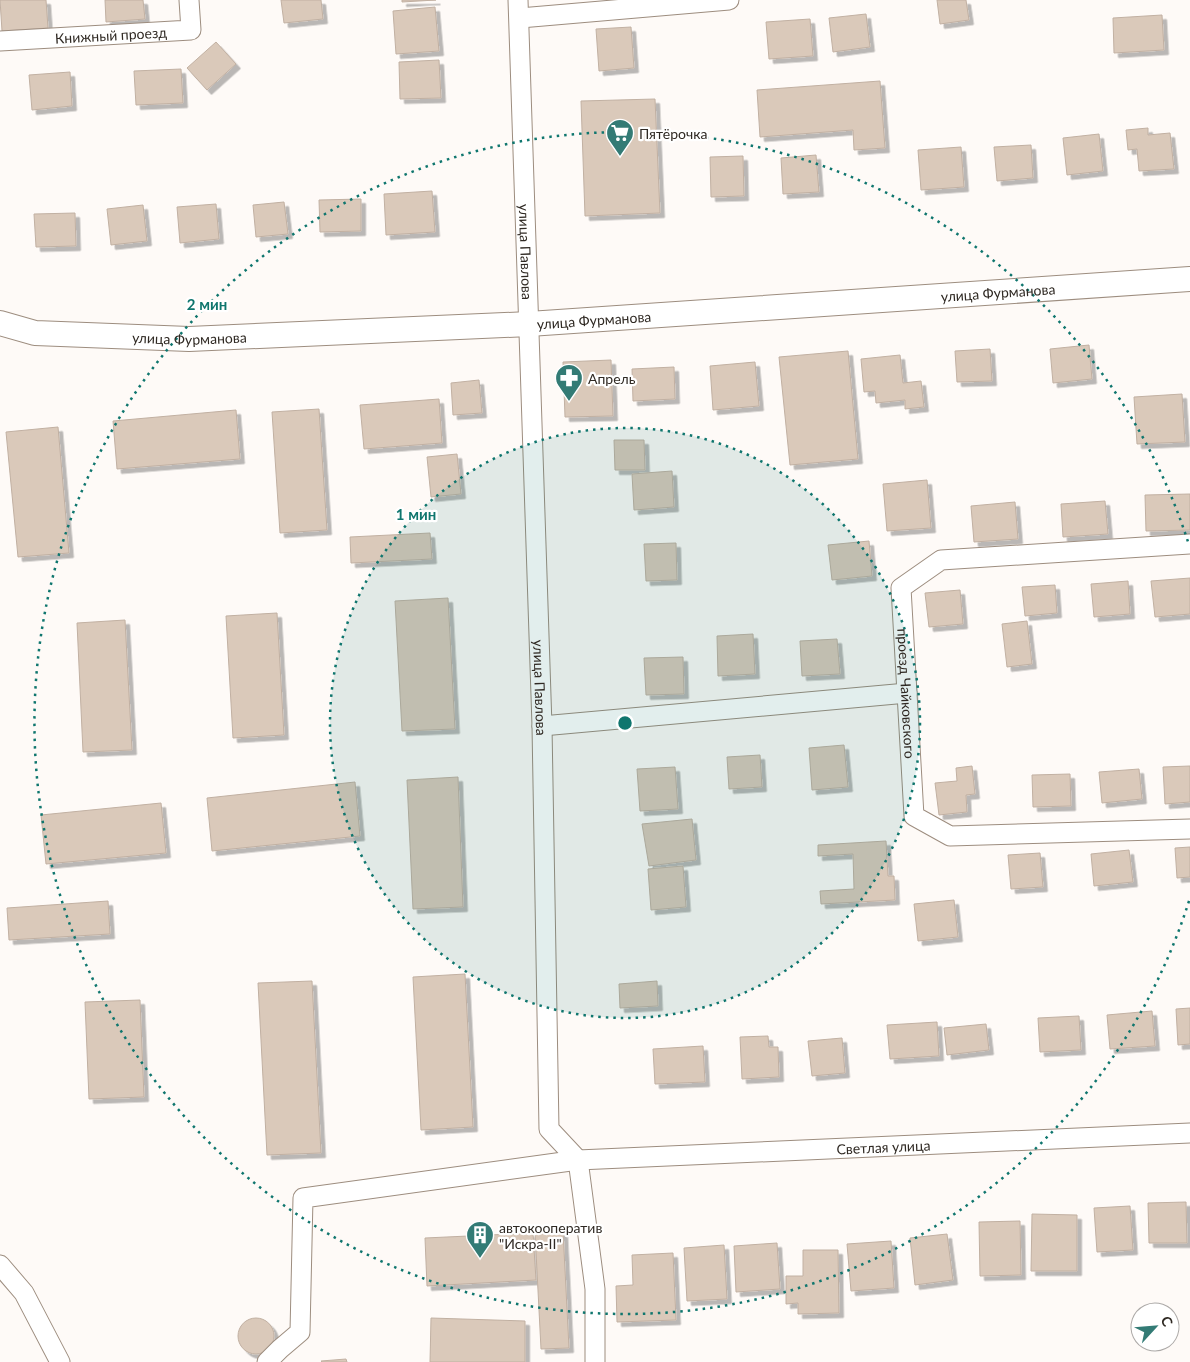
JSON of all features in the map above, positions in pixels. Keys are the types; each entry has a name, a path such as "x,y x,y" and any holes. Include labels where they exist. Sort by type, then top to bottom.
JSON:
{"street":[{"name":"Книжный проезд","path":"0,41 191,30 189,0"},
{"path":"519,9 729,0"},
{"name":"улица Павлова","path":"519,9 542,726 549,1128 578,1160"},
{"name":"улица Фурманова","path":"0,323 36,333 189,339 529,324 1190,279"},
{"name":"проезд Чайковского","path":"1190,544 941,560 901,588 914,816 950,836 1190,829"},
{"path":"542,726 907,693"},
{"name":"Светлая улица","path":"266,1362 300,1332 303,1198 578,1160 1190,1133"},
{"path":"578,1160 595,1290 596,1362"},
{"path":"0,1265 24,1293 60,1362"}],"building":[{"path":"0,0 46,0 48,28 2,31"},
{"path":"105,0 143,0 145,19 106,22"},
{"path":"281,0 321,0 323,19 284,23"},
{"path":"402,0 436,0 402,2"},
{"path":"937,0 966,0 969,20 940,24"},
{"path":"435,7 439,51 396,54 393,11"},
{"path":"866,14 870,47 833,52 829,18"},
{"path":"1162,15 1164,50 1114,53 1113,18"},
{"path":"810,19 813,56 769,59 766,22"},
{"path":"631,27 634,68 599,71 596,29"},
{"path":"216,42 236,64 207,90 187,68"},
{"path":"439,60 441,98 400,99 399,62"},
{"path":"181,69 183,103 136,105 134,71"},
{"path":"70,72 72,106 32,110 29,75"},
{"path":"880,81 885,148 854,150 853,130 760,137 757,90"},
{"name":"Пятёрочка","path":"655,99 660,213 585,216 581,101"},
{"path":"1148,128 1148,135 1170,133 1174,169 1139,171 1137,149 1128,150 1126,130"},
{"path":"1099,134 1103,171 1067,175 1063,138"},
{"path":"1031,145 1033,178 997,181 994,147"},
{"path":"961,147 964,187 921,190 918,150"},
{"path":"816,155 819,192 783,194 781,158"},
{"path":"743,156 744,196 711,197 710,157"},
{"path":"432,191 435,232 386,235 384,194"},
{"path":"361,199 361,231 320,232 319,200"},
{"path":"284,202 288,234 256,237 253,205"},
{"path":"216,204 219,239 180,243 177,207"},
{"path":"143,205 147,241 111,245 107,209"},
{"path":"75,213 76,246 36,247 34,214"},
{"path":"1089,345 1092,379 1053,383 1050,349"},
{"path":"990,349 992,381 957,382 955,351"},
{"path":"848,351 858,459 790,465 779,357"},
{"path":"900,355 903,383 921,381 924,407 905,409 905,400 876,403 875,391 864,392 861,359"},
{"path":"611,360 613,416 565,417 563,362"},
{"path":"755,362 759,406 713,410 710,366"},
{"path":"674,367 675,399 633,401 632,369"},
{"path":"479,380 482,413 453,415 451,383"},
{"path":"1182,394 1185,442 1137,444 1134,397"},
{"path":"439,399 442,443 364,449 360,405"},
{"path":"319,409 327,530 280,533 272,412"},
{"path":"236,410 240,459 117,469 113,421"},
{"path":"58,427 69,553 18,557 6,432"},
{"path":"614,440 644,440 645,470 615,470"},
{"path":"457,454 461,494 431,497 427,457"},
{"path":"672,471 674,507 634,510 632,474"},
{"path":"927,480 931,528 887,531 883,484"},
{"path":"1190,494 1190,530 1146,531 1145,495"},
{"path":"1105,501 1108,534 1063,537 1061,504"},
{"path":"1015,502 1018,539 974,542 971,506"},
{"path":"430,533 432,559 351,563 350,537"},
{"path":"869,541 872,576 832,580 828,545"},
{"path":"676,543 677,580 646,581 644,544"},
{"path":"1190,578 1190,614 1155,617 1151,581"},
{"path":"1128,581 1130,614 1094,617 1091,584"},
{"path":"1055,585 1057,613 1025,616 1022,587"},
{"path":"960,590 963,624 929,627 925,593"},
{"path":"448,598 455,729 402,731 395,601"},
{"path":"277,613 284,735 233,738 226,616"},
{"path":"125,620 132,750 83,752 77,623"},
{"path":"1027,621 1032,664 1007,667 1002,624"},
{"path":"753,634 755,674 718,676 717,636"},
{"path":"837,639 840,674 802,676 800,641"},
{"path":"683,657 684,694 646,695 644,658"},
{"path":"844,745 848,787 812,790 809,748"},
{"path":"760,755 762,787 729,789 727,757"},
{"path":"972,766 975,794 966,795 967,812 939,815 935,783 957,781 956,768"},
{"path":"1190,766 1190,802 1165,804 1163,767"},
{"path":"675,767 678,809 640,811 637,769"},
{"path":"1139,769 1142,799 1102,803 1099,772"},
{"path":"1070,774 1071,806 1033,807 1032,775"},
{"path":"458,777 463,907 413,909 407,780"},
{"path":"355,782 360,836 212,851 207,798"},
{"path":"161,803 166,853 46,864 41,815"},
{"path":"692,819 696,860 649,866 642,824"},
{"path":"886,841 888,876 894,876 895,900 821,904 820,891 854,889 853,854 818,856 818,845"},
{"path":"1190,847 1190,877 1177,878 1175,848"},
{"path":"1129,850 1133,882 1094,886 1091,854"},
{"path":"1040,853 1043,887 1011,889 1008,855"},
{"path":"683,866 686,907 651,910 648,869"},
{"path":"954,900 958,937 918,941 914,904"},
{"path":"108,901 110,934 9,940 7,908"},
{"path":"465,974 473,1127 421,1130 413,977"},
{"path":"312,981 321,1153 267,1155 258,983"},
{"path":"657,981 658,1006 620,1008 619,984"},
{"path":"140,1000 144,1097 89,1099 85,1002"},
{"path":"1190,1008 1190,1044 1178,1045 1176,1009"},
{"path":"1152,1011 1155,1046 1110,1049 1107,1015"},
{"path":"1079,1016 1081,1050 1040,1052 1038,1018"},
{"path":"937,1022 939,1056 890,1059 887,1025"},
{"path":"986,1024 989,1050 947,1055 944,1028"},
{"path":"768,1036 769,1047 778,1047 779,1077 742,1079 740,1037"},
{"path":"842,1038 845,1073 812,1076 808,1041"},
{"path":"703,1046 705,1082 655,1084 653,1049"},
{"path":"1186,1202 1187,1243 1149,1243 1148,1203"},
{"path":"1130,1206 1133,1250 1097,1252 1094,1208"},
{"path":"1032,1214 1077,1215 1077,1271 1031,1271"},
{"path":"1020,1221 1021,1275 980,1276 979,1222"},
{"path":"563,1231 569,1348 541,1349 535,1232"},
{"name":"автокооператив \"Искра-II\"","path":"533,1233 536,1280 427,1286 425,1238"},
{"path":"947,1234 953,1280 915,1285 910,1238"},
{"path":"891,1241 894,1288 851,1291 847,1244"},
{"path":"777,1243 780,1289 736,1292 734,1246"},
{"path":"724,1245 727,1299 687,1301 684,1248"},
{"path":"803,1250 838,1250 839,1313 798,1314 798,1303 786,1304 786,1276 803,1276"},
{"path":"673,1253 676,1320 617,1322 616,1286 633,1285 632,1255"},
{"path":"256,1318 263,1319 269,1323 273,1329 273,1343 269,1349 263,1353 256,1354 249,1353 243,1349 239,1343 238,1336 239,1329 243,1323 249,1319"},
{"path":"431,1318 525,1321 525,1362 430,1362"},
{"path":"346,1359 347,1362 321,1361"}],"place":[{"name":"Пятёрочка","path":"620,157"},
{"name":"Апрель","path":"569,402"},
{"name":"автокооператив \"Искра-II\"","path":"480,1259"}]}
